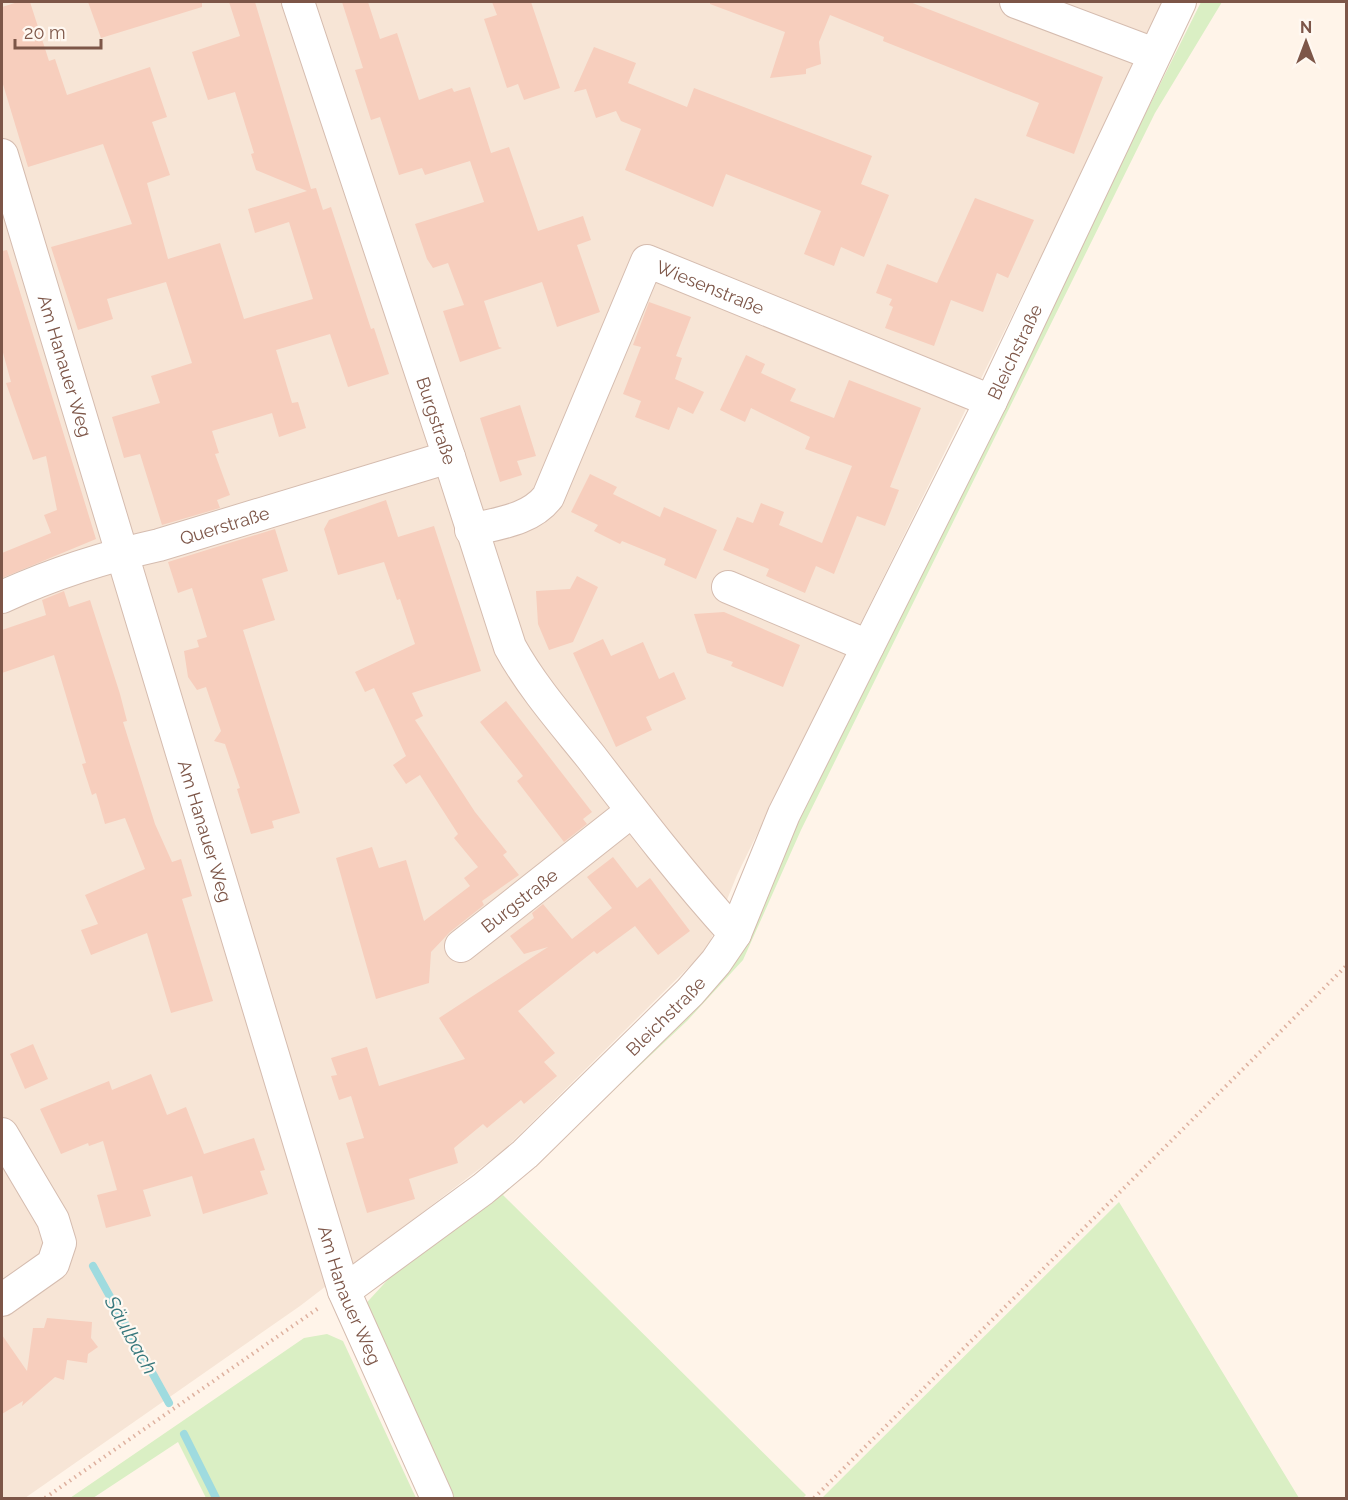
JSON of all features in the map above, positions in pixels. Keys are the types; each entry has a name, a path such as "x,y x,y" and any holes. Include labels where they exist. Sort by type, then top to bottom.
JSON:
{"street":[{"name":"Burgstraße","path":"297,2 449,456 504,633 513,654 632,811 696,891 735,934"},
{"path":"1016,2 1154,54"},
{"name":"Bleichstraße","path":"344,1291 483,1189 525,1154 690,992 716,962 735,934 784,814 991,401 1180,2"},
{"name":"Am Hanauer Weg","path":"2,155 344,1291 437,1498"},
{"name":"Wiesenstraße","path":"471,530 525,516 539,508 548,497 648,261 991,401"},
{"name":"Querstraße","path":"2,597 33,583 122,553 159,545 449,456"},
{"path":"728,587 868,646"},
{"name":"Burgstraße","path":"461,946 632,811"},
{"path":"2,1134 53,1220 60,1243 53,1264 2,1300"}],"path":[{"path":"814,1498 1347,966"},
{"path":"45,1498 344,1291"}],"shaded area":[{"path":"2,2 1166,2 737,875 707,949 504,1150 300,1306 25,1498 2,1498"}],"green space":[{"path":"1201,2 1222,2 1155,113 801,830 743,960 688,1020 503,1195 806,1495 803,1498 444,1498 359,1311 393,1274 703,994 790,827"},
{"path":"1119,1202 1299,1498 822,1498"},
{"path":"327,1334 343,1341 416,1498 206,1498 178,1442 93,1498 70,1498 304,1338"}],"building":[{"path":"18,2 30,2 49,61 55,59 67,95 150,67 167,117 152,122 170,175 147,183 168,259 220,243 244,319 313,299 289,222 255,233 248,209 307,191 256,170 251,154 254,153 235,92 208,100 192,52 240,36 229,2 255,2 311,189 316,188 323,210 331,207 371,329 374,328 389,374 348,387 330,334 276,350 292,403 298,402 306,428 279,437 272,413 212,431 219,453 215,454 230,495 217,500 220,508 162,525 140,454 124,458 112,417 160,403 151,376 192,363 166,282 107,299 113,319 78,330 51,247 132,224 103,144 28,167 2,81 2,7"},
{"path":"88,2 202,2 202,7 101,38"},
{"path":"342,2 368,2 380,39 397,33 419,100 452,88 454,92 470,87 491,153 509,147 538,231 583,216 591,240 577,245 600,312 557,327 542,282 484,301 499,347 502,348 460,362 443,311 464,305 448,263 433,268 427,259 415,224 484,202 470,161 425,175 422,168 399,175 380,117 371,120 355,70 363,68"},
{"path":"492,2 531,2 560,88 524,100 518,84 507,88 484,19 497,15"},
{"path":"710,2 910,2 1103,77 1074,154 1026,136 1039,103 883,41 884,37 830,15 819,42 821,64 806,69 806,74 770,78 785,32 710,4"},
{"path":"594,47 636,63 628,83 687,107 694,88 872,156 861,184 889,195 864,257 841,247 834,266 804,254 821,211 726,174 713,207 625,170 641,129 621,121 616,111 596,118 586,89 574,92"},
{"path":"975,198 1034,220 1008,278 997,273 983,312 951,300 934,346 885,328 893,307 889,305 892,299 876,293 887,264 937,283"},
{"path":"7,250 96,539 2,578 2,553 51,533 44,515 57,510 46,456 33,460 6,383 11,382 2,349 2,251"},
{"path":"649,302 691,317 676,356 682,358 675,379 704,392 693,414 678,407 669,430 635,417 641,401 623,394 641,347 633,345"},
{"path":"746,355 765,364 761,373 796,389 790,401 834,418 849,380 921,408 890,487 899,490 885,526 857,516 834,574 816,566 805,593 766,576 769,569 723,550 737,517 753,523 761,503 784,512 779,525 822,543 852,466 805,449 810,437 751,408 745,422 720,410"},
{"path":"520,405 536,456 517,461 522,475 500,482 480,418"},
{"path":"590,474 617,487 613,494 660,517 664,507 717,530 696,579 664,565 666,559 622,541 620,544 594,531 598,525 571,512"},
{"path":"386,500 398,537 434,526 481,671 412,693 423,716 415,720 475,812 507,852 503,855 519,875 482,901 484,905 450,932 431,952 429,983 376,999 336,858 372,847 379,868 406,860 424,921 470,886 464,878 478,867 454,838 458,834 420,775 406,784 393,765 406,756 374,688 365,692 355,672 415,644 400,599 397,600 384,562 338,575 324,529 329,520"},
{"path":"275,529 288,571 262,579 275,620 243,630 300,813 272,821 274,828 251,834 237,789 240,788 225,744 214,741 221,731 206,687 197,690 188,677 184,651 199,647 197,640 207,637 192,588 178,593 168,562"},
{"path":"577,576 598,587 573,642 549,650 538,624 536,591 570,589"},
{"path":"64,591 69,607 90,600 120,694 127,721 123,722 155,824 172,862 181,859 192,896 182,899 213,1001 171,1013 147,933 91,955 81,930 98,924 85,895 145,869 125,818 105,824 96,793 92,795 82,764 86,763 54,655 2,673 2,630 46,615 42,600"},
{"path":"724,612 800,645 783,687 731,666 733,662 707,653 694,614"},
{"path":"603,639 611,656 643,642 659,679 674,672 686,699 646,717 652,730 616,747 573,653"},
{"path":"506,701 592,812 583,819 587,824 564,842 517,781 523,776 480,722"},
{"path":"613,857 637,888 650,878 690,931 658,955 635,926 597,954 594,951 518,1011 555,1053 544,1062 557,1076 524,1104 521,1100 487,1128 483,1124 454,1148 458,1163 409,1179 415,1199 367,1213 346,1143 364,1138 351,1096 339,1100 331,1076 337,1075 331,1058 367,1047 379,1086 465,1059 439,1018 548,947 524,954 510,936 534,918 532,913 543,904 572,939 612,908 587,877"},
{"path":"33,1044 48,1079 25,1089 10,1054"},
{"path":"151,1074 167,1115 186,1107 204,1154 254,1138 265,1170 260,1171 268,1194 203,1214 192,1176 143,1190 151,1216 106,1228 97,1195 117,1190 103,1141 89,1146 88,1143 61,1154 40,1109 109,1081 112,1090"},
{"path":"47,1318 92,1322 91,1338 98,1347 88,1354 87,1363 67,1360 64,1380 55,1377 22,1406 23,1401 2,1414 2,1335 27,1371 33,1328 44,1328"}],"waterway":[{"name":"Säulbach","path":"93,1266 169,1403"},
{"name":"Säulbach","path":"184,1434 216,1498"}]}
